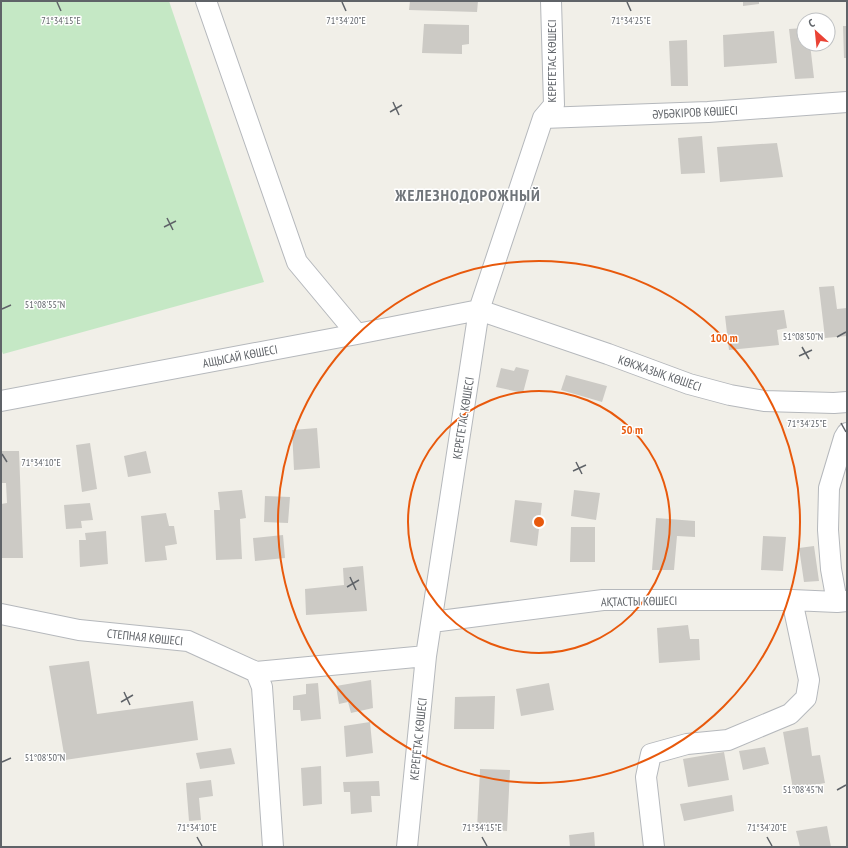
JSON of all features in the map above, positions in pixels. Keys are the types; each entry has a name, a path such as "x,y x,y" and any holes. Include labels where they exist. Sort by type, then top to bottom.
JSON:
{"street":[{"path":"206,1 297,262 357,334"},
{"name":"КЕРЕГЕТАС КӨШЕСІ","path":"407,847 426,656 479,310 543,118 554,105 551,1"},
{"name":"ӘУБӘКІРОВ КӨШЕСІ","path":"543,118 708,112 847,102"},
{"name":"АЩЫСАЙ КӨШЕСІ","path":"1,400 479,310"},
{"name":"КӨКЖАЗЫҚ КӨШЕСІ","path":"479,310 608,354 689,384 764,401 847,402"},
{"path":"842,602 831,569 828,530 829,488 844,438 847,433"},
{"name":"АҚТАСТЫ КӨШЕСІ","path":"432,622 603,600 792,600 842,602"},
{"path":"654,847 646,778 651,754 687,744 728,740 790,714 806,698 810,680 792,600"},
{"name":"СТЕПНАЯ КӨШЕСІ","path":"1,614 79,630 188,641 256,672 426,656"},
{"path":"256,672 262,687 273,847"}],"green space":[{"path":"1,1 169,1 264,282 3,354 1,349"}],"building":[{"path":"410,1 478,1 477,12 409,10"},
{"path":"743,1 759,1 759,4 743,6"},
{"path":"424,24 469,25 469,44 462,45 462,54 422,53"},
{"path":"843,26 847,26 847,58 844,58"},
{"path":"789,29 796,29 796,52 811,52 814,78 795,79"},
{"path":"774,31 777,63 724,67 723,35"},
{"path":"687,40 688,86 671,86 669,41"},
{"path":"702,136 705,173 681,174 678,138"},
{"path":"777,143 783,177 720,182 717,147"},
{"path":"834,286 837,309 847,308 847,336 825,338 819,287"},
{"path":"784,310 787,328 777,330 779,345 729,350 725,316"},
{"path":"516,367 529,370 523,393 496,387 501,368 514,371"},
{"path":"566,375 607,386 602,402 561,390"},
{"path":"317,428 320,468 294,470 292,430"},
{"path":"90,443 97,489 82,492 76,445"},
{"path":"1,451 19,451 23,558 1,558 1,504 7,503 6,483 1,483"},
{"path":"146,451 151,473 128,477 124,456"},
{"path":"242,490 246,518 240,519 242,559 216,560 214,510 220,510 218,492"},
{"path":"574,490 600,493 596,520 571,516"},
{"path":"265,496 290,497 288,523 264,522"},
{"path":"515,500 542,503 537,546 510,542"},
{"path":"90,503 93,520 81,521 82,528 66,529 64,505"},
{"path":"166,513 169,526 174,526 177,544 165,546 167,560 145,562 141,516"},
{"path":"656,518 695,521 695,537 677,536 674,570 652,570"},
{"path":"571,527 595,527 595,562 570,562"},
{"path":"106,531 108,564 80,567 79,540 86,540 85,533"},
{"path":"283,535 285,558 255,561 253,538"},
{"path":"763,536 786,537 783,571 761,570"},
{"path":"814,546 819,581 804,582 799,548"},
{"path":"363,566 367,611 306,615 305,589 344,585 343,568"},
{"path":"688,625 690,639 699,639 700,660 659,663 657,628"},
{"path":"89,661 97,714 193,701 198,740 65,760 49,666"},
{"path":"371,680 373,708 351,713 348,702 339,704 336,686"},
{"path":"318,683 321,719 301,721 300,710 293,710 293,696 306,694 306,684"},
{"path":"549,683 554,710 521,716 516,689"},
{"path":"495,696 494,729 454,729 455,697"},
{"path":"370,722 373,753 346,757 344,726"},
{"path":"808,727 812,756 820,755 825,783 793,789 783,732"},
{"path":"765,747 769,764 743,770 739,751"},
{"path":"231,748 235,764 200,769 196,753"},
{"path":"724,752 729,780 688,787 683,759"},
{"path":"321,766 322,804 303,806 301,768"},
{"path":"480,769 510,770 507,831 477,829"},
{"path":"211,780 213,796 199,798 201,820 189,821 186,783"},
{"path":"379,781 380,796 371,796 372,812 351,814 350,792 344,792 343,782"},
{"path":"732,795 734,811 684,821 680,804"},
{"path":"827,826 831,847 800,847 796,831"},
{"path":"594,832 595,847 570,847 569,835"}],"district":[{"name":"ЖЕЛЕЗНОДОРОЖНЫЙ","path":"468,195"}]}
